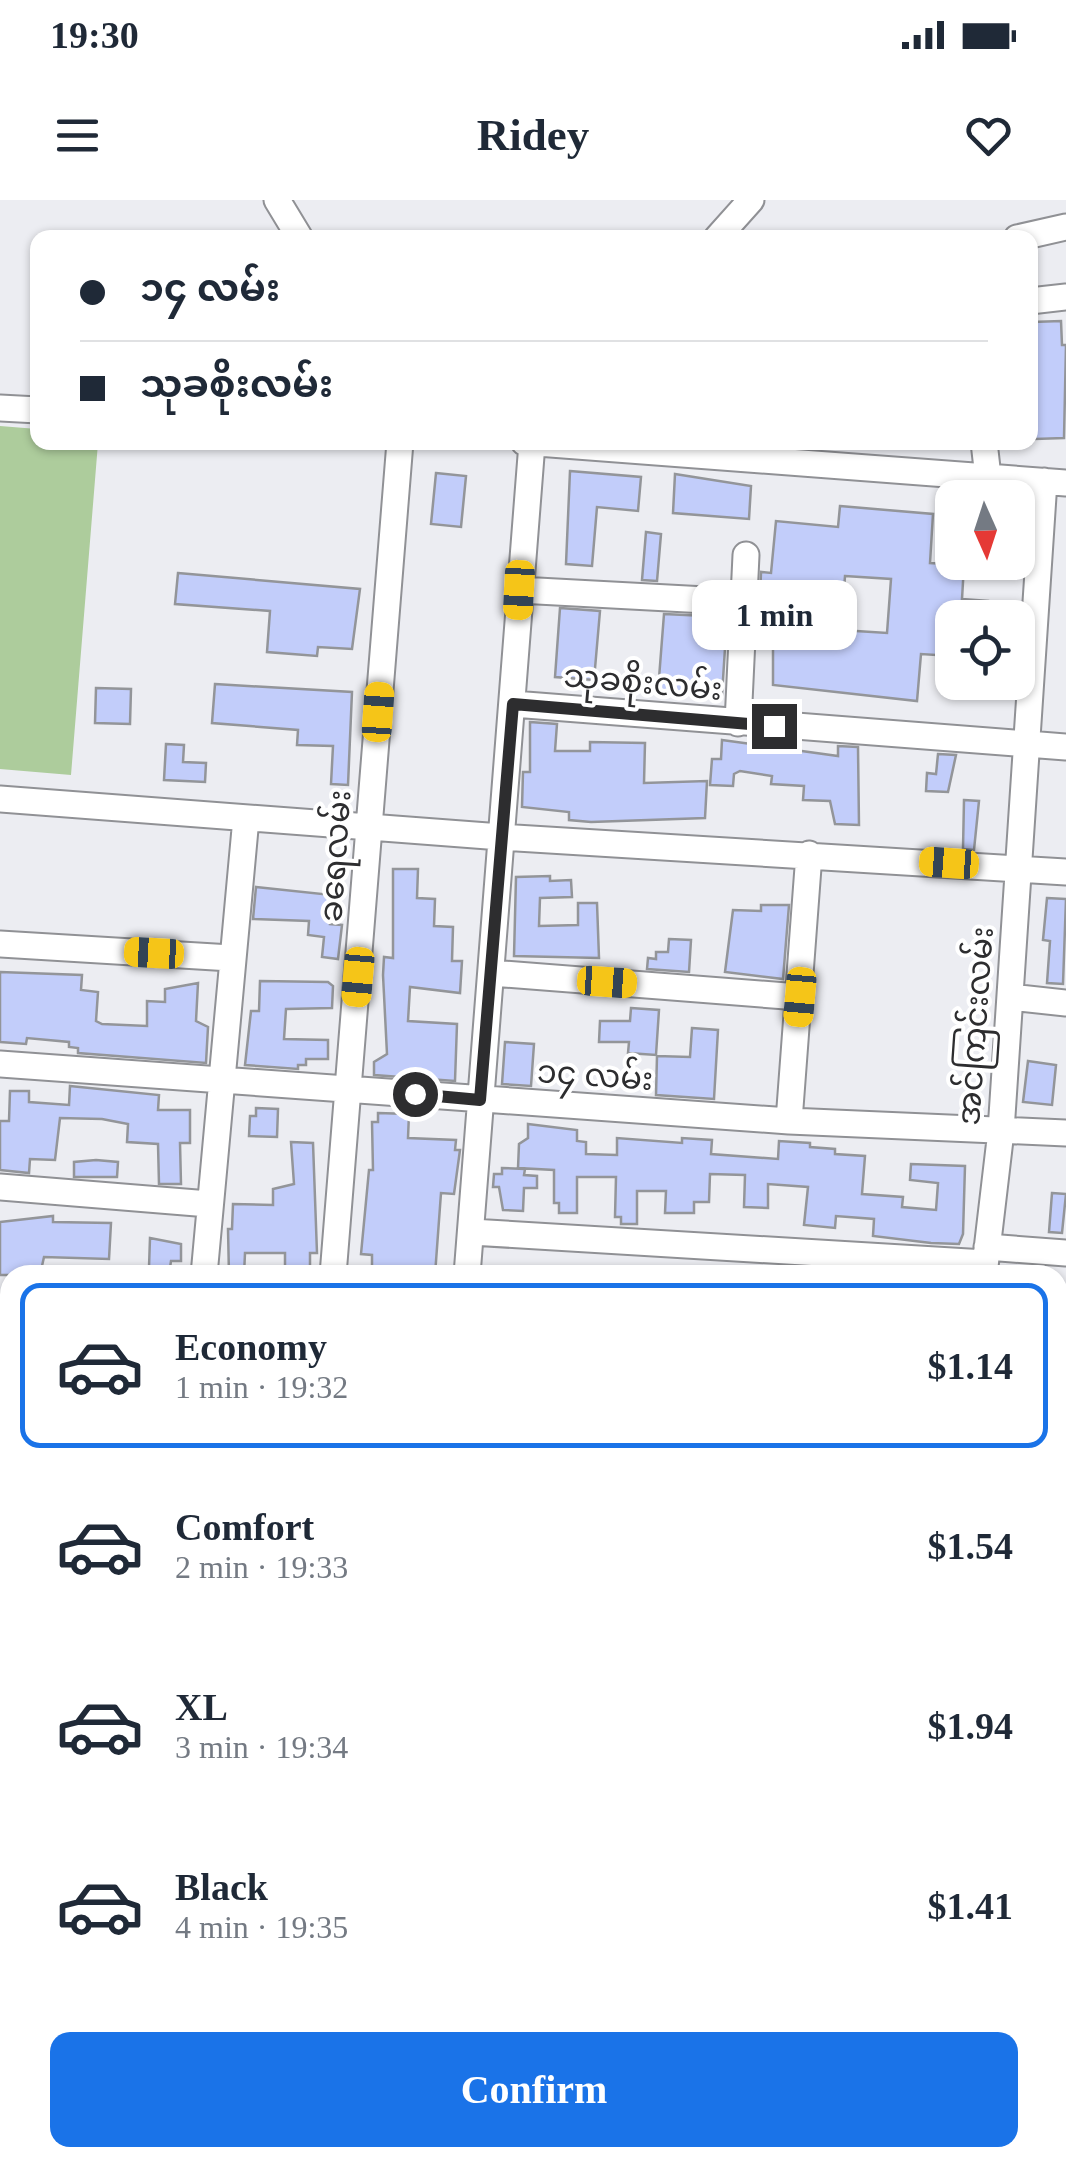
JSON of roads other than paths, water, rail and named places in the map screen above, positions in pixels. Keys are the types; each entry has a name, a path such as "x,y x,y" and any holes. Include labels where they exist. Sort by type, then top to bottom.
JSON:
{"street":[{"path":"277,200 295,230"},
{"path":"725,230 751,200"},
{"path":"1038,233 1066,227"},
{"path":"1038,300 1066,297"},
{"path":"0,408 30,410"},
{"name":"ခရေလမ်း","path":"334,1265 399,450"},
{"path":"469,1265 531,450"},
{"path":"690,450 1055,482"},
{"path":"985,450 988,477"},
{"name":"အင်ကြင်းလမ်း","path":"985,1261 1000,1131 1028,745 1055,482"},
{"path":"738,723 746,555"},
{"path":"519,590 744,602"},
{"name":"သုခစိုးလမ်း","path":"513,704 1066,748"},
{"path":"0,799 502,838 1066,872"},
{"path":"205,1265 246,818"},
{"path":"789,1121 809,854"},
{"path":"0,944 231,958"},
{"path":"491,973 800,997"},
{"path":"1010,997 1066,1003"},
{"name":"၁၄ လမ်း","path":"0,1064 789,1121 1066,1134"},
{"path":"0,1188 209,1204"},
{"path":"471,1232 985,1261 1066,1253"}]}
